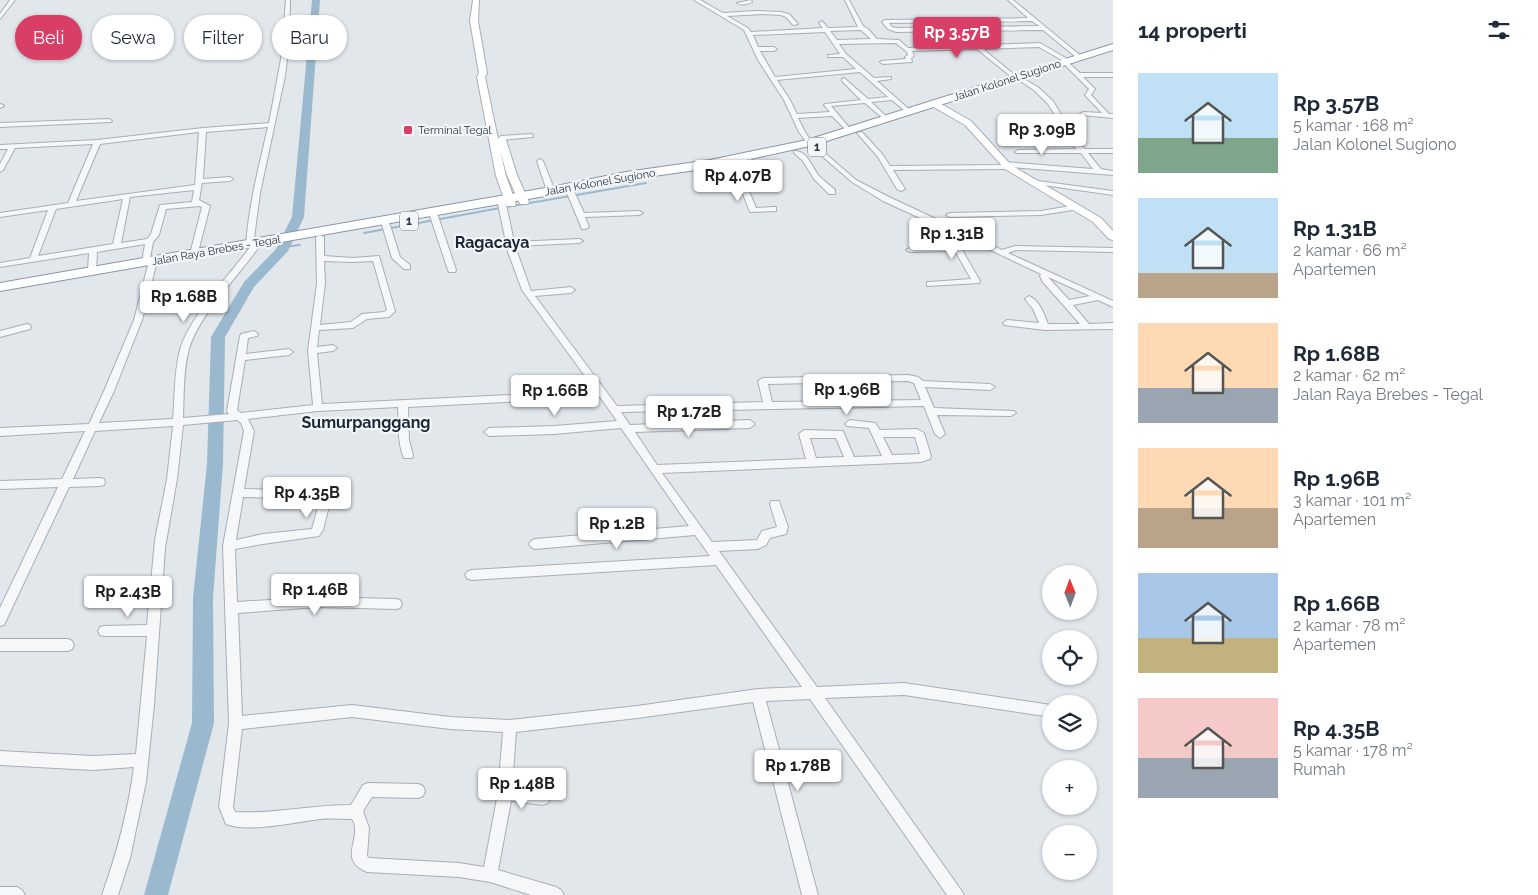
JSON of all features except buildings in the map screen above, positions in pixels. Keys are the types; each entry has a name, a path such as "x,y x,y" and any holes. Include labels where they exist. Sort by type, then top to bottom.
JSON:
{"highway":[{"name":"Jalan Kolonel Sugiono","path":"1071,60 1113,47"},
{"name":"1","path":"509,202 571,195 796,152 812,145 1071,60 1113,52"},
{"name":"1","path":"854,132 908,111 937,105"},
{"name":"Jalan Kolonel Sugiono","path":"314,236 387,228 436,219 551,191 626,176 710,164 812,145"},
{"name":"Jalan Kolonel Sugiono","path":"314,236 509,202"},
{"name":"Jalan Raya Brebes - Tegal","path":"0,287 314,236"},
{"name":"Jalan Raya Brebes - Tegal","path":"0,292 194,254 252,246"}],"main road":[{"path":"476,0 474,21 483,72 491,89 501,138 502,160"},
{"path":"483,72 481,77 502,160 509,202"},
{"path":"937,105 968,123 1006,165 1031,182 1097,220 1113,237"}],"street":[{"path":"0,17 13,0"},
{"path":"110,895 121,862 130,823 149,704 153,630 163,524 171,493 183,422 182,364 187,342 252,246 250,225 272,125 286,43 285,20 288,0"},
{"path":"696,0 741,25 750,34 772,79 787,100 802,132 812,145 866,189 961,235 1002,252 1093,298 1113,304"},
{"path":"739,3 750,2 749,0"},
{"path":"847,0 861,27 875,41"},
{"path":"1010,0 1036,28 1071,60"},
{"path":"721,15 733,12 781,14 788,16 794,24"},
{"path":"940,14 1026,17 1033,19 1071,60 1079,75 1092,89 1088,95 1110,116"},
{"path":"1026,17 885,22 894,30 1043,28"},
{"path":"948,20 957,29"},
{"path":"965,20 974,29"},
{"path":"822,23 844,55 908,111"},
{"path":"750,34 861,27"},
{"path":"835,42 896,41 909,50 1041,45 1071,60"},
{"path":"978,48 1017,78 1040,92 1054,106 1065,130 1065,137 1083,151 1099,171"},
{"path":"756,49 774,49"},
{"path":"883,62 910,61 908,57 911,56 909,50"},
{"path":"830,56 844,55"},
{"path":"772,79 862,70"},
{"path":"1079,75 1113,75"},
{"path":"873,80 889,78"},
{"path":"844,80 886,119"},
{"path":"893,98 827,106 881,156 901,189"},
{"path":"1079,108 1102,109"},
{"path":"795,116 834,114"},
{"path":"1083,114 1110,116"},
{"path":"0,125 109,121"},
{"path":"0,146 97,142 203,130 272,125"},
{"path":"199,204 195,201 200,184 201,160 199,148 203,130"},
{"path":"501,138 531,136"},
{"path":"71,204 97,142"},
{"path":"0,170 2,163 13,146"},
{"path":"1018,152 1034,154 1113,151"},
{"path":"796,152 806,158 820,181 832,192"},
{"path":"750,161 767,186 766,188 745,189 753,210 773,209"},
{"path":"540,162 551,191"},
{"path":"889,168 1006,165 1113,172"},
{"path":"0,214 230,180"},
{"path":"1031,182 1113,193"},
{"path":"571,195 582,215 585,227"},
{"path":"117,246 118,231 126,205 126,196"},
{"path":"509,202 510,244 518,272 529,294 614,409 654,469 814,692 956,895"},
{"path":"0,265 149,241 156,235 163,207 199,204 206,206 206,209 194,254"},
{"path":"33,260 53,207"},
{"path":"950,215 1041,213 1076,207"},
{"path":"582,215 639,212"},
{"path":"436,219 446,250 446,258 452,270"},
{"path":"387,228 396,258 407,266"},
{"path":"930,284 976,281 953,240 961,235"},
{"path":"314,236 320,258 321,283 312,351 318,408"},
{"path":"0,621 94,427 138,320 149,263 149,241"},
{"path":"510,244 579,241"},
{"path":"1002,252 1015,248 1113,250"},
{"path":"910,250 958,249"},
{"path":"92,271 93,250"},
{"path":"314,328 353,325 365,316 386,315 391,311 376,258 353,260 320,258"},
{"path":"1045,274 1086,326"},
{"path":"529,294 571,290"},
{"path":"1067,303 1093,298 1113,298"},
{"path":"1029,299 1037,308 1045,327"},
{"path":"1006,323 1045,327 1113,326"},
{"path":"0,334 27,327"},
{"path":"254,334 244,336 232,411 247,424 250,431 229,546 236,723 226,808 231,819 255,820 323,812 355,812 361,817 362,823 360,860 367,865 459,870 490,875 552,894"},
{"path":"312,351 333,348"},
{"path":"241,357 289,352"},
{"path":"768,405 763,381 915,379 919,384 940,434"},
{"path":"919,384 990,386"},
{"path":"0,432 183,422 318,408 602,394"},
{"path":"403,405 404,440 408,455"},
{"path":"614,409 768,405 928,407 1011,412"},
{"path":"850,424 870,423 889,459"},
{"path":"489,432 624,426 750,424"},
{"path":"654,469 921,458 926,456 920,436 915,432 876,434"},
{"path":"812,463 804,434 840,434 850,461"},
{"path":"0,485 100,482"},
{"path":"229,546 263,539 314,533 318,530 326,498 320,495 239,493"},
{"path":"710,547 758,544 762,542 766,534 782,531 783,528 776,504"},
{"path":"535,544 697,530"},
{"path":"470,575 719,560"},
{"path":"232,608 317,602 396,604"},
{"path":"104,631 153,630"},
{"path":"0,645 68,645"},
{"path":"236,723 352,712 450,724 510,726 637,712 758,695 904,689 1042,711"},
{"path":"758,695 810,895"},
{"path":"490,875 505,793 510,726"},
{"path":"0,758 93,763 141,760"},
{"path":"355,812 368,790 418,791"},
{"path":"505,793 543,798"},
{"path":"0,895 16,895"}],"waterway":[{"path":"156,895 203,723 203,598 215,464 218,337 249,285 282,251 298,217 316,0"},
{"path":"506,207 646,183"},
{"path":"364,233 500,208"},
{"path":"284,247 300,245"}],"place":[{"name":"Terminal Tegal","path":"408,130"}],"district":[{"name":"Ragacaya","path":"492,242"},
{"name":"Sumurpanggang","path":"366,422"}]}
